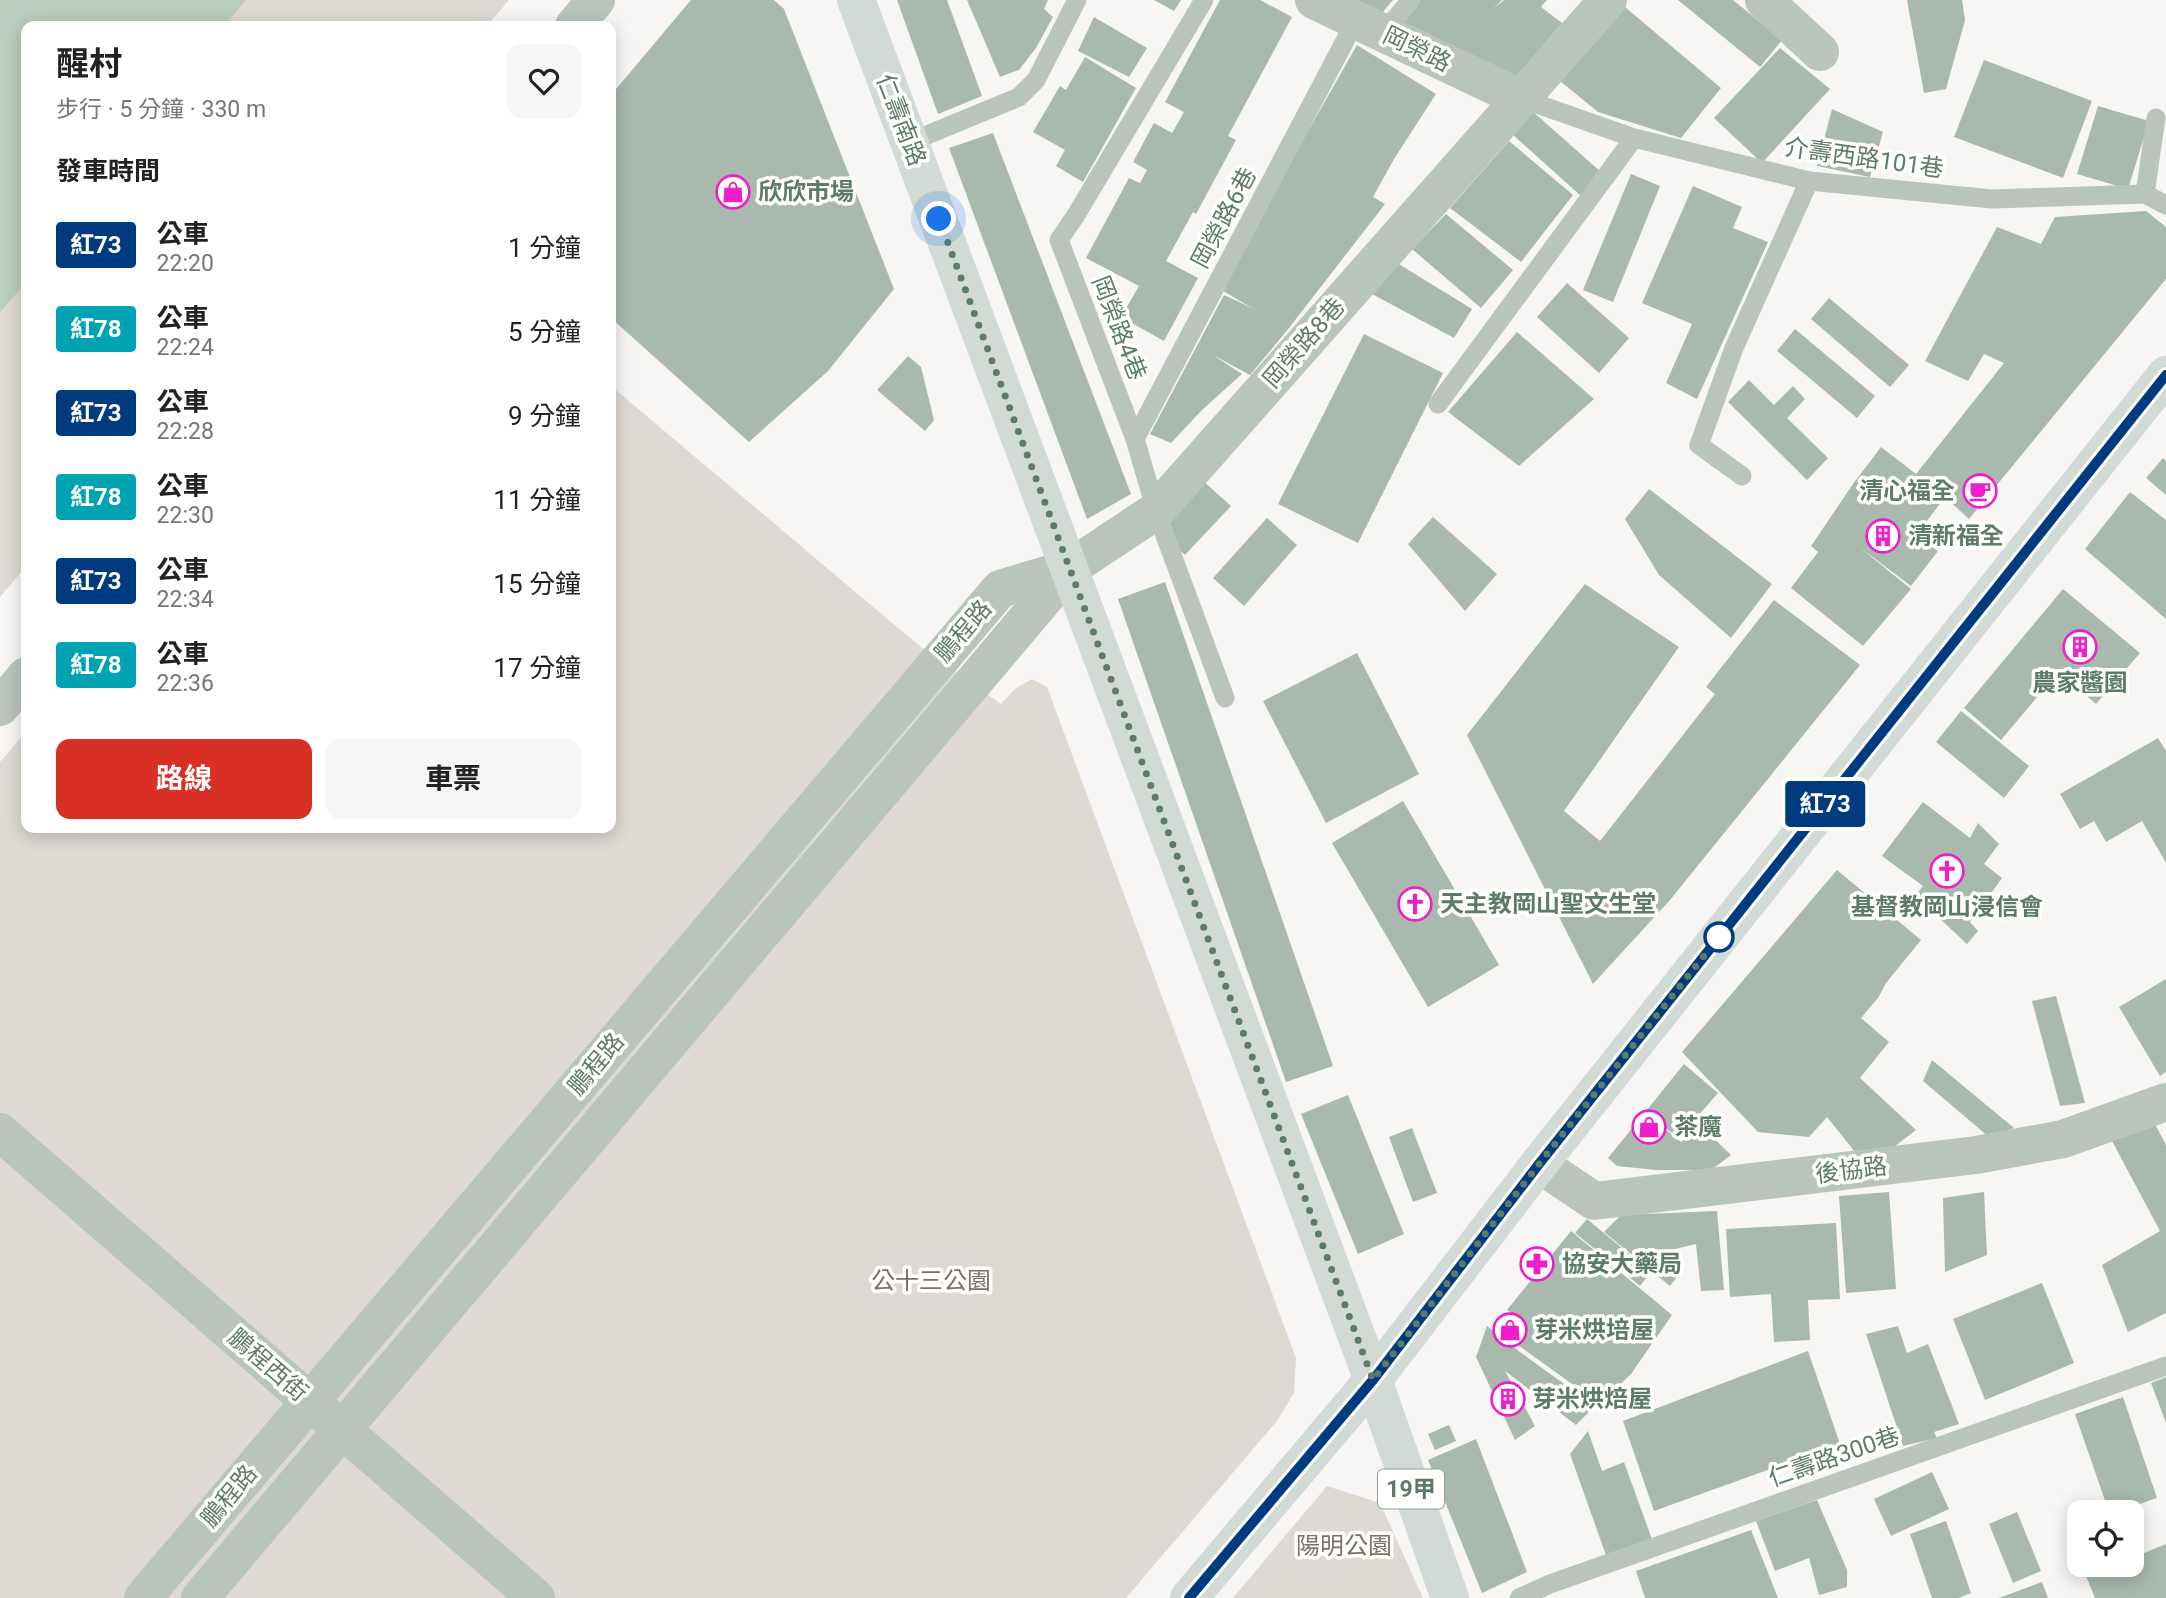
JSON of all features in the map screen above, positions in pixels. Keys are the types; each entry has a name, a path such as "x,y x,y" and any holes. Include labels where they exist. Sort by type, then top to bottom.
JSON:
{"main road":[{"name":"仁壽南路","path":"856,0 1373,1380"},
{"path":"1189,1598 1373,1380 1539,1164 2166,375"},
{"name":"19甲","path":"1373,1380 1450,1598"}],"street":[{"path":"578,21 596,0"},
{"name":"岡榮路","path":"1314,0 1520,98"},
{"name":"岡榮路8巷","path":"1070,568 1156,511 1608,0"},
{"path":"1764,0 1820,52"},
{"name":"鵬程路","path":"143,1598 1000,589 1070,568"},
{"name":"鵬程路","path":"200,1598 1070,568"},
{"path":"0,708 21,682"},
{"name":"後協路","path":"1539,1164 1594,1201 1976,1155 2063,1139 2163,1109"},
{"name":"鵬程西街","path":"0,1132 536,1598"}],"lane":[{"path":"910,142 1019,97 1036,80 1077,0"},
{"name":"岡榮路4巷","path":"1204,0 1059,240 1135,439 1156,511 1225,698"},
{"name":"岡榮路6巷","path":"1135,439 1369,26 1411,0"},
{"name":"介壽西路101巷","path":"1520,98 1634,138 1809,181 1993,199 2146,194"},
{"path":"2156,118 2146,194 2166,205"},
{"path":"1438,404 1634,138"},
{"path":"1742,476 1699,444 1734,348 1809,181"},
{"name":"仁壽路300巷","path":"1519,1598 1563,1579 2166,1366"}],"green space":[{"path":"0,0 509,0 491,21 21,21 21,572 0,597"},
{"name":"公十三公園","path":"616,390 916,643 1001,704 1016,688 1032,679 1047,687 1296,1358 1294,1393 1277,1421 1126,1598 0,1598 0,762 21,738 21,833 616,833"},
{"name":"陽明公園","path":"1327,1486 1380,1503 1423,1598 1233,1598"}],"shaded area":[{"path":"0,0 246,0 228,21 21,21 21,289 0,312"}],"building":[{"name":"欣欣市場","path":"691,0 774,0 784,9 894,289 828,371 749,442 616,322 616,89"},
{"path":"897,0 947,0 982,96 938,114"},
{"path":"967,0 1048,0 1044,9 1053,17 1036,48 1019,70 1000,77"},
{"path":"1154,0 1181,0 1174,11"},
{"path":"1220,0 1260,0 1292,17 1228,136 1236,140 1196,214 1193,212 1166,261 1198,278 1164,341 1121,317 1139,286 1086,258 1129,178 1140,183 1147,170 1133,162 1154,123 1172,133 1184,112 1165,102"},
{"path":"1356,0 1393,0 1372,25"},
{"path":"1419,0 1502,0 1494,8 1504,0 1547,0 1541,7 1562,23 1512,82 1399,24"},
{"path":"1678,0 1733,0 1782,40 1760,67"},
{"path":"1907,0 1962,0 1965,20 1946,89 1924,93"},
{"path":"1625,7 1721,88 1681,138 1598,112 1560,81"},
{"path":"1094,17 1147,48 1129,77 1078,51"},
{"path":"1357,45 1436,94 1373,197 1385,204 1250,375 1213,355 1242,374 1171,443 1150,434 1224,295 1252,308 1223,291 1295,154"},
{"path":"1780,48 1830,89 1762,163 1714,118"},
{"path":"1085,57 1136,88 1083,182 1056,166 1065,150 1033,132 1060,86 1066,90"},
{"path":"1984,60 2092,101 2063,178 1954,137"},
{"path":"2098,106 2149,121 2128,189 2077,174"},
{"path":"1832,109 1883,132 1870,177 1817,166"},
{"path":"1531,110 1601,172 1581,196 1511,133"},
{"path":"993,133 1131,494 1087,519 949,148"},
{"path":"1509,141 1573,195 1521,262 1450,208"},
{"path":"1631,174 1660,186 1613,302 1583,290"},
{"path":"1693,186 1742,207 1733,228 1768,242 1697,399 1666,383 1692,324 1642,303"},
{"path":"2146,211 2166,227 2166,279 1969,519 1945,497 1917,534 1938,551 1911,586 1858,546 1911,589 1863,646 1791,588 1818,552 1811,546 1881,447 1916,474 2004,363 1984,354 1968,381 1925,361 1997,227 2041,244 2055,217"},
{"path":"1446,214 1513,270 1481,308 1412,249"},
{"path":"1397,263 1472,309 1454,338 1372,294"},
{"path":"1567,283 1629,338 1599,373 1537,317"},
{"path":"1829,298 1909,365 1890,387 1811,319"},
{"path":"1795,329 1875,396 1857,418 1777,351"},
{"path":"1517,332 1594,399 1519,466 1448,412"},
{"path":"1364,334 1443,373 1358,543 1278,504"},
{"path":"908,356 921,367 934,420 925,431 877,390"},
{"path":"1749,380 1774,405 1793,386 1805,399 1787,418 1828,458 1807,480 1728,402"},
{"path":"2163,458 2166,461 2166,495 2146,478"},
{"path":"1202,480 1231,506 1185,555 1156,529"},
{"path":"1649,489 1772,584 1731,638 1659,575 1625,519"},
{"path":"2130,492 2166,520 2166,619 2085,549"},
{"path":"1433,517 1497,574 1465,611 1408,544"},
{"path":"1267,518 1297,545 1244,606 1213,578"},
{"path":"1165,582 1333,1066 1286,1082 1118,599"},
{"path":"1585,584 1679,647 1564,811 1600,841 1715,694 1706,687 1774,600 1860,665 1670,900 1593,984 1467,735"},
{"name":"農家醬園","path":"2063,589 2140,653 2096,704 2058,672 2001,740 1964,708"},
{"path":"1357,653 1419,774 1326,823 1263,701"},
{"path":"1961,711 2029,766 2004,798 1936,742"},
{"path":"2158,738 2166,751 2166,863 2142,821 2106,842 2094,821 2080,829 2060,794"},
{"name":"天主教岡山聖文生堂","path":"1403,801 1499,965 1428,1007 1332,843"},
{"name":"基督教岡山浸信會","path":"1923,802 1970,838 1978,823 1999,844 1984,864 2002,878 1970,922 1978,931 1967,944 1913,898 1923,886 1882,856"},
{"path":"1837,870 1921,940 1861,1018 1889,1042 1860,1078 1916,1130 1894,1147 1855,1152 1827,1117 1809,1137 1758,1132 1682,1052"},
{"path":"2166,979 2166,1072 2160,1076 2119,1007"},
{"path":"2056,996 2085,1103 2060,1106 2032,1001"},
{"path":"1932,1060 2014,1128 1989,1137 1923,1081"},
{"path":"1684,1064 1718,1093 1679,1138 1652,1118 1681,1142 1698,1123 1731,1155 1711,1170 1656,1170 1617,1166 1608,1158"},
{"path":"1348,1095 1404,1234 1358,1254 1301,1114"},
{"path":"2155,1124 2166,1145 2166,1313 2128,1332 2102,1265 2160,1231 2112,1141"},
{"path":"1412,1128 1437,1193 1413,1202 1389,1137"},
{"path":"1889,1192 1896,1289 1846,1293 1839,1196"},
{"path":"1984,1192 1987,1255 1945,1272 1943,1198"},
{"path":"1717,1211 1724,1290 1701,1291 1696,1244 1658,1253 1681,1272 1670,1286 1604,1232 1621,1215"},
{"path":"1587,1219 1651,1272 1640,1286 1575,1233"},
{"path":"1836,1223 1840,1299 1808,1300 1810,1340 1774,1342 1771,1294 1730,1297 1726,1229"},
{"path":"1571,1231 1672,1315 1631,1374 1600,1404 1504,1335 1518,1318 1507,1310"},
{"path":"2042,1283 2074,1363 1985,1400 1953,1319"},
{"path":"1487,1326 1595,1406 1576,1425 1505,1371 1535,1426 1515,1440 1476,1357"},
{"path":"1898,1326 1907,1353 1928,1344 1959,1424 1934,1432 1937,1438 1903,1446 1866,1334"},
{"path":"1808,1351 1840,1444 1654,1511 1623,1421"},
{"path":"2166,1377 2166,1423 2151,1383"},
{"path":"2123,1397 2157,1498 2144,1503 2144,1500 2105,1500 2075,1414"},
{"path":"1449,1425 1456,1441 1435,1450 1428,1434"},
{"path":"1588,1431 1602,1471 1624,1462 1653,1542 1607,1558 1570,1454"},
{"path":"1476,1439 1527,1572 1482,1593 1428,1460"},
{"path":"1932,1472 1949,1509 1891,1536 1874,1499"},
{"path":"1817,1500 1847,1570 1847,1587 1819,1595 1809,1558 1775,1571 1756,1521"},
{"path":"2017,1512 2041,1571 2013,1583 1989,1524"},
{"path":"1946,1521 1971,1593 1959,1598 1932,1598 1910,1534"},
{"path":"1751,1530 1778,1598 1645,1598 1636,1571"},
{"path":"2166,1544 2166,1598 2095,1598 2086,1577 2144,1577 2144,1553"},
{"path":"2042,1582 2048,1598 1999,1598"}],"bus line":[{"name":"紅73","path":"1189,1598 1373,1380 1539,1164 2166,375"}],"place":[{"name":"欣欣市場","path":"733,192"},
{"name":"清心福全","path":"1980,491"},
{"name":"清新福全","path":"1883,536"},
{"name":"農家醬園","path":"2080,647"},
{"name":"基督教岡山浸信會","path":"1947,871"},
{"name":"天主教岡山聖文生堂","path":"1415,904"},
{"name":"茶魔","path":"1649,1127"},
{"name":"協安大藥局","path":"1537,1264"},
{"name":"芽米烘培屋","path":"1510,1330"},
{"name":"芽米烘焙屋","path":"1508,1399"}],"route":[{"path":"939,219 1373,1380 1439,1292 1719,937"}]}
